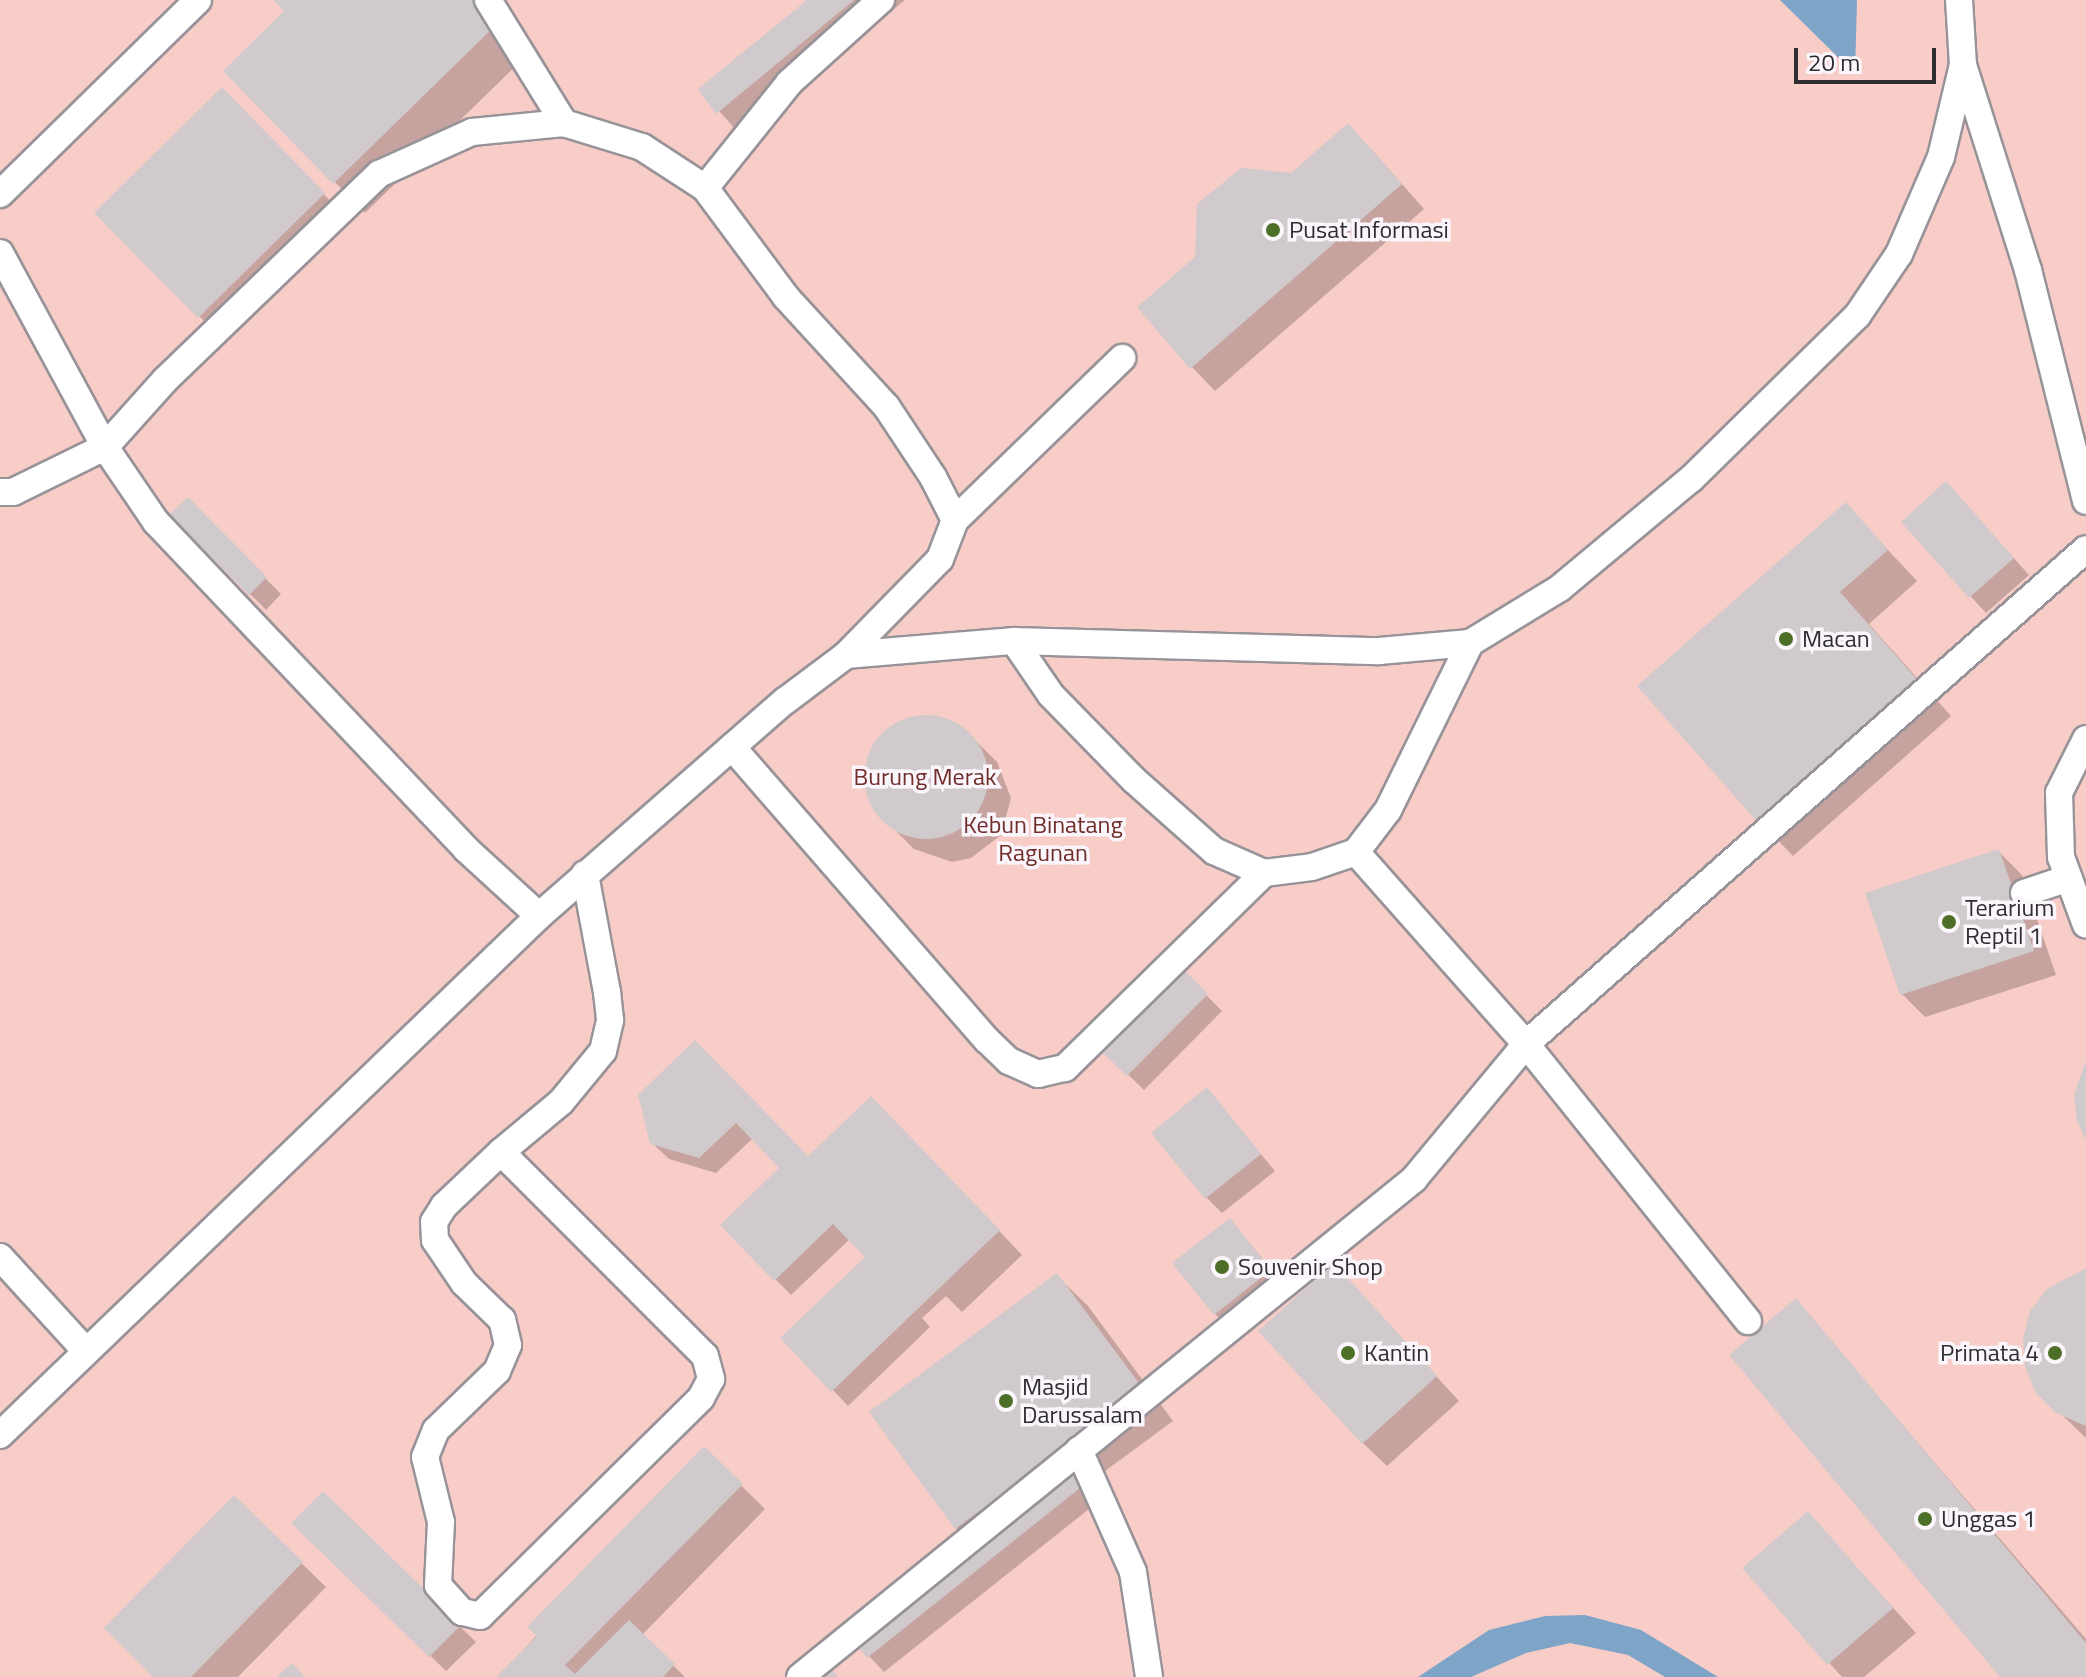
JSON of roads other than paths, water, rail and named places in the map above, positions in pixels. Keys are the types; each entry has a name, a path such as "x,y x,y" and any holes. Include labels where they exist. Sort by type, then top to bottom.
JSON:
{"lane":[{"path":"0,194 198,0"},
{"path":"488,0 564,123"},
{"path":"705,188 789,83 881,0"},
{"path":"1959,0 1963,65 2028,270 2086,501"},
{"path":"846,655 1014,641 1379,651 1470,643 1560,588 1691,479 1857,316 1899,254 1941,157 1963,65"},
{"path":"0,492 13,492 105,447 166,379 379,174 472,132 564,123 642,147 705,188 786,297 886,406 933,477 955,520"},
{"path":"0,253 105,447 156,522 253,629 539,916"},
{"path":"0,1435 84,1349 539,916 732,747 846,655 940,559 955,520 1122,358"},
{"path":"800,1677 1414,1179 1526,1044 2086,549"},
{"path":"1014,641 1051,695 1134,780 1214,851 1264,873 1312,867 1356,852 1388,810 1470,643"},
{"path":"2086,739 2059,793 2061,857 2086,925"},
{"path":"732,747 987,1040 1009,1061 1038,1074 1065,1068 1264,873"},
{"path":"1356,852 1526,1044 1748,1321"},
{"path":"501,1152 705,1356 711,1379 701,1398 480,1616 462,1612 438,1585 441,1522 425,1457 436,1430 497,1371 508,1345 502,1320 464,1283 435,1240 434,1222 444,1206 501,1152 561,1102 603,1051 610,1020 585,874"},
{"path":"2024,893 2069,878"},
{"path":"0,1257 84,1349"},
{"path":"1079,1450 1133,1572 1149,1677"}],"water":[{"path":"1780,0 1857,0 1855,74"},
{"path":"1585,1615 1641,1630 1718,1677 1665,1677 1628,1655 1570,1643 1526,1653 1471,1677 1418,1677 1489,1630 1545,1616"}],"place":[{"name":"Pusat Informasi","path":"1273,230"},
{"name":"Macan","path":"1786,639"},
{"name":"Terarium Reptil 1","path":"1949,922"},
{"name":"Souvenir Shop","path":"1222,1267"},
{"name":"Kantin","path":"1348,1353"},
{"name":"Primata 4","path":"2055,1353"},
{"name":"Masjid Darussalam","path":"1006,1401"},
{"name":"Unggas 1","path":"1925,1519"}],"park label":[{"name":"Burung Merak","path":"925,777"},
{"name":"Kebun Binatang Ragunan","path":"1043,839"}]}
